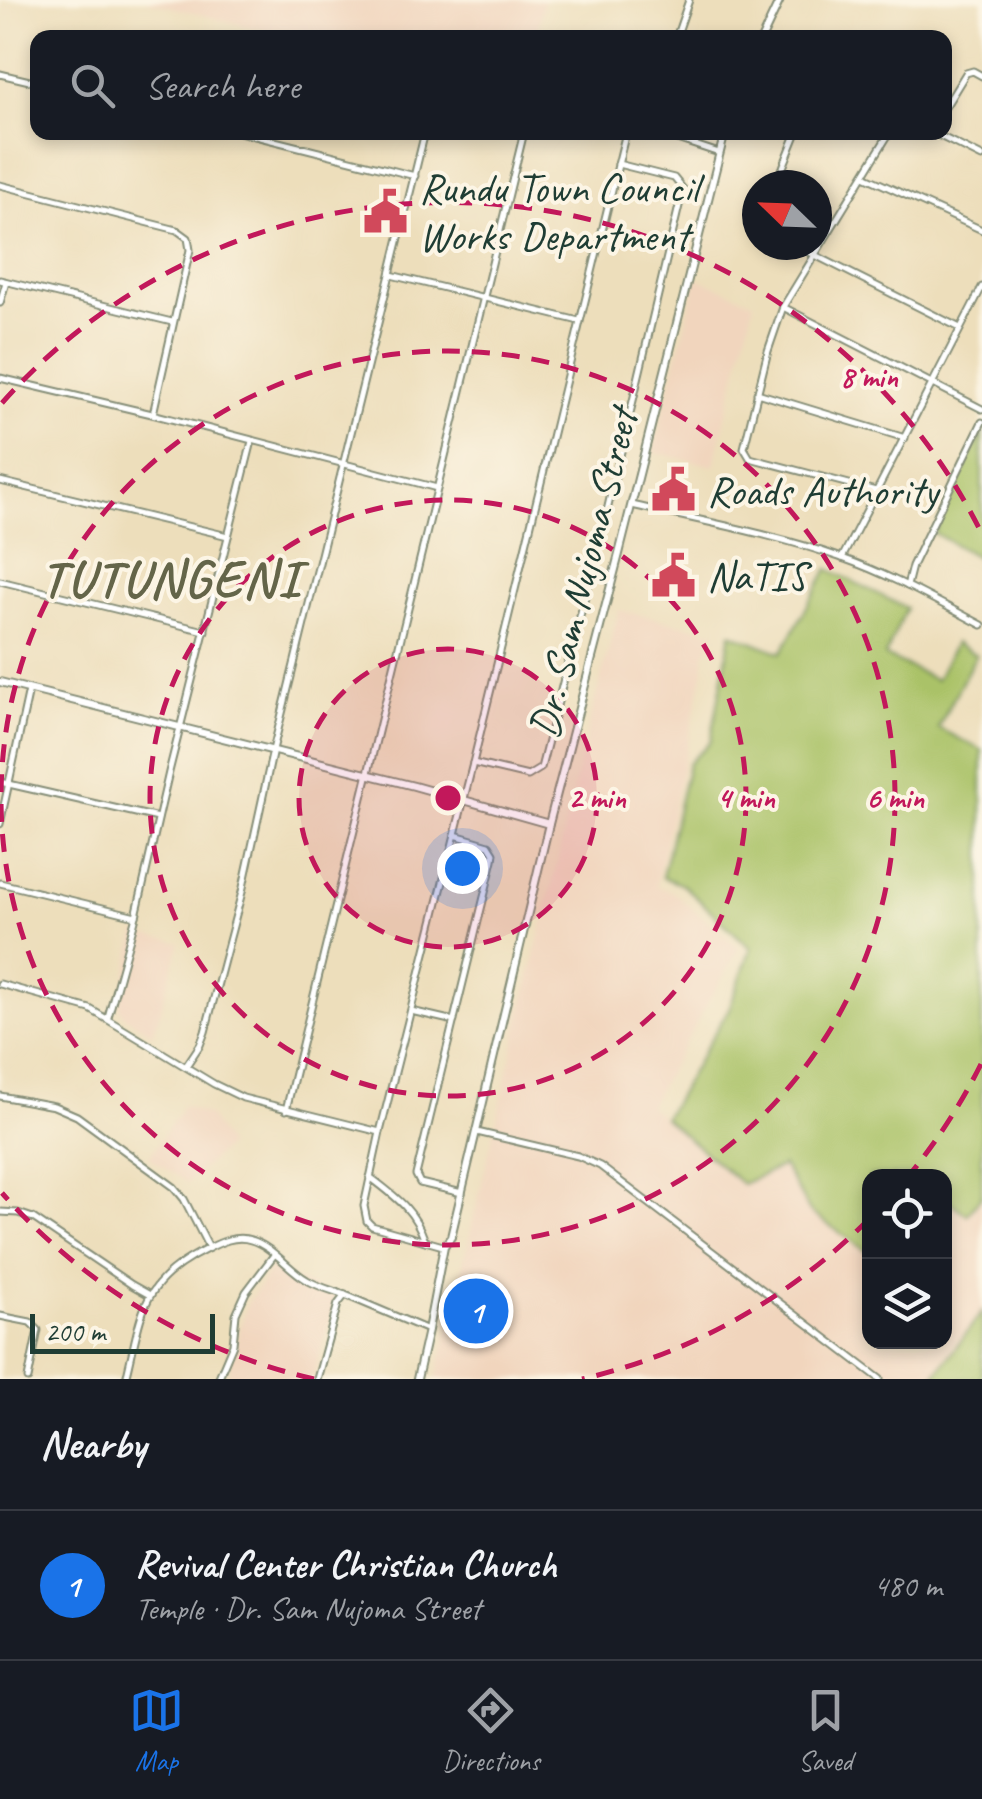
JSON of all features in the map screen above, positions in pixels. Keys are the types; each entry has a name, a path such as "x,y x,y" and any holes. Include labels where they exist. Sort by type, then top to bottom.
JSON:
{"street":[{"path":"679,30 689,0"},
{"path":"766,30 780,0"},
{"path":"952,96 966,73 973,71 982,76"},
{"path":"0,74 30,81"},
{"path":"271,140 415,176"},
{"path":"186,1066 205,1032 242,892 273,750 423,140"},
{"path":"286,1110 522,140"},
{"path":"444,1246 380,1229 367,1221 364,1206 624,140"},
{"path":"682,140 720,152"},
{"name":"Dr. Sam Nujoma Street","path":"416,1379 444,1246 451,1237 462,1193 548,824 723,140"},
{"path":"782,170 794,140"},
{"path":"832,226 885,140"},
{"path":"948,140 982,157"},
{"path":"474,763 528,776 541,768 606,515 684,189 674,178 618,164"},
{"path":"864,176 982,230"},
{"path":"0,185 184,233 190,250 152,414"},
{"path":"811,260 783,308 744,448 750,458 876,491"},
{"path":"826,260 960,328"},
{"path":"391,275 579,322"},
{"path":"0,303 3,281 172,322"},
{"path":"842,558 982,286"},
{"path":"783,308 982,408"},
{"path":"0,378 438,488"},
{"path":"757,393 905,438"},
{"path":"907,586 912,566 982,422"},
{"path":"108,1017 252,440"},
{"path":"0,481 228,536"},
{"path":"631,505 842,558 982,624"},
{"path":"0,581 205,631"},
{"path":"0,682 368,774 548,824"},
{"path":"0,824 29,689"},
{"path":"0,782 158,818"},
{"path":"455,835 489,845 494,860 416,1180 462,1193"},
{"path":"0,883 136,916"},
{"path":"0,984 74,1002 108,1017 230,1093 380,1132"},
{"path":"410,1011 454,1021"},
{"path":"0,1096 54,1106 77,1116 179,1192 209,1248"},
{"path":"477,1132 578,1156 600,1166 880,1379"},
{"path":"370,1177 406,1205 426,1241"},
{"path":"0,1212 26,1215 42,1223 150,1294"},
{"path":"126,1379 150,1294 173,1268 236,1238 247,1238 263,1246 306,1280 428,1330"},
{"path":"219,1377 233,1344 236,1314 246,1292 274,1255"},
{"path":"317,1379 338,1304 345,1295"},
{"path":"0,1316 30,1322 38,1330 28,1379"}],"shaded area":[{"path":"144,0 544,0 538,30 261,30"},
{"path":"697,278 754,302 714,466 653,452"},
{"path":"619,610 716,632 704,654 704,670 656,886 673,892 739,948 649,1106 742,1184 783,1166 810,1212 862,1248 862,1349 952,1349 952,1203 967,1214 982,1195 982,1312 932,1379 436,1379"},
{"path":"136,933 180,943 153,1034 123,1015 119,1006"},
{"path":"183,1106 209,1116 227,1146 187,1183 149,1157"},
{"path":"274,1264 289,1277 336,1297 313,1379 227,1379 246,1305"}],"green space":[{"path":"982,432 982,560 934,533"},
{"path":"828,569 906,608 885,656 936,680 955,643 976,655 938,728 982,750 982,1195 967,1215 952,1203 952,1169 862,1169 862,1248 810,1212 783,1166 742,1184 664,1118 730,1007 751,948 683,885 662,877 688,764 711,741 731,633 781,653"},
{"path":"982,1312 982,1379 932,1379"}],"place":[{"name":"Rundu Town Council Works Department","path":"386,211"},
{"name":"Roads Authority","path":"674,490"},
{"name":"NaTIS","path":"674,575"},
{"name":"Revival Center Christian Church","path":"476,1311"}],"district":[{"name":"TUTUNGENI","path":"171,578"}]}
